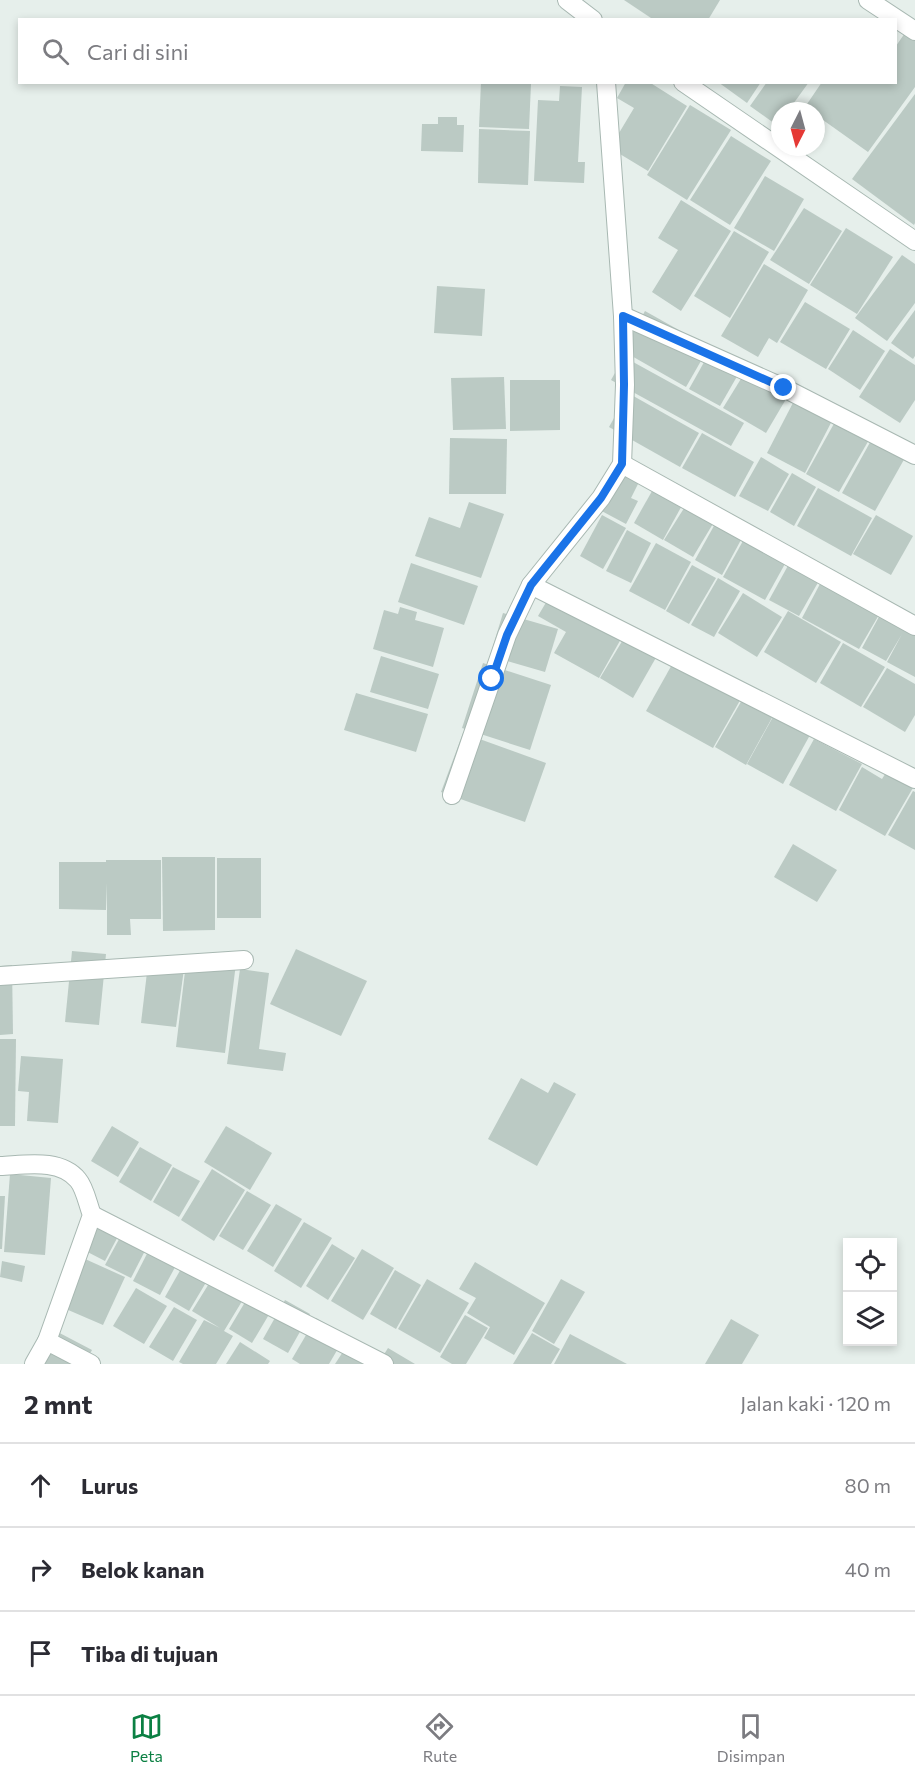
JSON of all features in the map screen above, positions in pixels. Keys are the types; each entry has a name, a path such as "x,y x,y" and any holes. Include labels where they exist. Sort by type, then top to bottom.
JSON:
{"street":[{"path":"567,0 590,18"},
{"path":"867,0 895,18"},
{"path":"897,19 915,31"},
{"path":"452,795 507,635 531,585 601,498 622,464 623,316 606,84"},
{"path":"687,84 915,242"},
{"path":"623,316 784,388 915,455"},
{"path":"622,464 915,626"},
{"path":"531,585 915,780"},
{"path":"0,976 244,960"},
{"path":"0,1166 42,1164 63,1168 78,1180 92,1215 384,1364"},
{"path":"34,1364 47,1341 92,1215"},
{"path":"47,1341 91,1364"}],"building":[{"path":"624,0 720,0 709,18 651,18"},
{"path":"907,30 915,35 915,87 868,152 825,121 825,102 808,102 821,84 897,84 897,45"},
{"path":"481,84 531,84 529,129 479,127"},
{"path":"625,84 652,84 687,106 648,171 610,148 634,108 617,98"},
{"path":"721,84 760,84 747,103"},
{"path":"766,84 808,84 795,102 771,102 771,121 750,106"},
{"path":"560,86 582,87 578,162 585,162 584,183 534,181 538,100 559,101"},
{"path":"915,94 915,223 914,225 852,179"},
{"path":"690,105 731,130 687,200 647,175"},
{"path":"438,117 457,117 457,125 464,125 463,152 421,151 422,124 438,124"},
{"path":"479,129 530,131 528,185 478,183"},
{"path":"731,136 771,161 730,225 690,200"},
{"path":"765,176 804,199 774,251 734,228"},
{"path":"681,200 731,231 681,311 652,292 678,250 658,238"},
{"path":"804,208 842,231 809,284 770,260"},
{"path":"846,228 893,257 857,314 810,285"},
{"path":"734,231 769,252 730,318 694,296"},
{"path":"902,255 915,264 915,303 887,341 855,318"},
{"path":"764,264 808,290 777,343 769,338 758,357 721,336"},
{"path":"437,286 485,289 482,336 434,333"},
{"path":"805,302 850,329 826,369 780,342"},
{"path":"915,310 915,356 913,359 891,343"},
{"path":"645,311 709,347 686,387 623,351"},
{"path":"853,330 885,351 860,390 828,369"},
{"path":"712,348 743,366 720,406 689,389"},
{"path":"890,349 915,365 915,400 900,423 859,397"},
{"path":"624,357 744,423 731,446 611,380"},
{"path":"747,369 789,394 766,433 723,408"},
{"path":"504,377 506,429 453,430 451,378"},
{"path":"510,380 560,380 560,430 510,431"},
{"path":"628,393 699,433 680,467 609,427"},
{"path":"796,397 834,417 805,473 767,453"},
{"path":"836,420 870,438 839,492 806,474"},
{"path":"702,433 754,462 735,497 682,468"},
{"path":"873,437 906,456 875,511 842,493"},
{"path":"450,438 507,439 506,494 449,494"},
{"path":"761,457 789,474 768,511 739,496"},
{"path":"617,468 640,480 631,498 638,501 626,524 596,508"},
{"path":"792,473 816,487 794,526 770,512"},
{"path":"656,484 685,500 663,540 634,523"},
{"path":"818,488 872,518 851,556 797,526"},
{"path":"469,502 504,514 481,578 415,556 429,517 460,528"},
{"path":"686,505 714,522 693,557 664,540"},
{"path":"602,515 626,528 603,569 580,556"},
{"path":"876,515 913,536 891,575 853,554"},
{"path":"715,524 742,538 722,575 695,560"},
{"path":"627,530 651,543 631,583 606,571"},
{"path":"744,539 786,562 765,600 723,577"},
{"path":"656,543 691,562 665,610 629,591"},
{"path":"790,562 820,579 799,616 769,600"},
{"path":"411,563 478,586 464,625 398,602"},
{"path":"692,565 716,578 689,624 666,611"},
{"path":"718,578 740,591 714,637 691,625"},
{"path":"821,582 880,613 859,649 802,618"},
{"path":"554,589 626,630 599,678 554,653 566,632 538,616"},
{"path":"743,593 782,617 757,657 718,633"},
{"path":"400,607 417,612 415,620 444,628 433,667 373,649 384,610 398,614"},
{"path":"788,611 841,642 816,683 764,652"},
{"path":"503,613 558,629 545,672 490,656"},
{"path":"881,613 915,632 915,677 887,662 902,634 886,661 862,648"},
{"path":"630,628 662,647 633,698 600,678"},
{"path":"843,643 885,667 861,707 820,683"},
{"path":"381,656 439,674 428,709 370,692"},
{"path":"674,661 747,688 713,748 646,711"},
{"path":"483,663 551,685 530,750 462,728"},
{"path":"887,668 915,684 915,715 905,732 863,707"},
{"path":"356,693 428,714 416,752 344,730"},
{"path":"742,700 773,716 746,765 715,747"},
{"path":"774,715 810,735 783,784 747,764"},
{"path":"463,733 546,763 525,822 441,792"},
{"path":"814,739 862,764 836,811 789,785"},
{"path":"862,767 882,779 887,771 914,786 885,836 839,810"},
{"path":"913,791 915,792 915,850 888,835"},
{"path":"793,844 837,870 817,902 774,877"},
{"path":"162,857 215,857 215,930 163,931"},
{"path":"217,858 261,858 261,918 217,918"},
{"path":"106,860 161,860 161,919 130,919 131,935 107,935 107,883 106,910 59,909 59,862 106,862"},
{"path":"296,949 367,981 341,1036 270,1004"},
{"path":"72,951 106,954 99,1025 65,1022"},
{"path":"216,952 237,955 225,1053 176,1047 186,963 214,967"},
{"path":"148,964 184,969 176,1027 141,1023"},
{"path":"12,965 13,1034 0,1035 0,966"},
{"path":"240,969 269,973 259,1049 286,1053 283,1071 227,1064"},
{"path":"0,1039 16,1039 15,1126 0,1126"},
{"path":"21,1056 63,1059 58,1123 27,1121 29,1092 18,1091"},
{"path":"521,1078 548,1093 554,1082 576,1094 537,1166 488,1139"},
{"path":"112,1126 139,1142 118,1177 91,1161"},
{"path":"226,1126 272,1153 250,1190 204,1162"},
{"path":"140,1147 172,1165 151,1201 119,1182"},
{"path":"173,1167 200,1181 179,1217 153,1202"},
{"path":"212,1169 245,1190 214,1241 181,1220"},
{"path":"10,1174 51,1178 45,1255 4,1252"},
{"path":"247,1191 271,1205 243,1250 219,1236"},
{"path":"0,1196 5,1196 2,1249 0,1249"},
{"path":"276,1204 302,1219 273,1267 247,1251"},
{"path":"93,1209 124,1225 105,1261 74,1245"},
{"path":"304,1222 332,1238 301,1288 274,1271"},
{"path":"124,1230 149,1243 131,1278 105,1265"},
{"path":"152,1244 180,1258 160,1295 133,1281"},
{"path":"332,1244 355,1258 328,1300 306,1286"},
{"path":"362,1249 394,1268 363,1320 331,1301"},
{"path":"74,1254 125,1277 103,1325 52,1303"},
{"path":"186,1260 211,1274 189,1311 165,1297"},
{"path":"2,1261 25,1266 22,1282 0,1277"},
{"path":"475,1262 545,1303 514,1355 484,1338 490,1327 467,1313 476,1298 459,1289"},
{"path":"218,1269 250,1288 224,1331 233,1336 216,1364 183,1364 179,1362 204,1320 220,1328 192,1311"},
{"path":"395,1270 421,1285 396,1329 370,1314"},
{"path":"427,1279 469,1303 440,1353 398,1329"},
{"path":"561,1279 585,1292 554,1344 532,1331"},
{"path":"254,1287 277,1301 252,1343 229,1329"},
{"path":"136,1288 167,1306 144,1344 113,1326"},
{"path":"285,1300 310,1314 288,1353 263,1339"},
{"path":"174,1307 197,1320 173,1361 149,1347"},
{"path":"465,1315 488,1328 466,1364 452,1364 440,1357"},
{"path":"316,1318 346,1335 329,1364 300,1364 292,1359"},
{"path":"731,1319 759,1335 742,1364 705,1364"},
{"path":"52,1329 92,1350 84,1364 33,1364"},
{"path":"532,1333 560,1349 551,1364 513,1364"},
{"path":"570,1334 627,1364 554,1364"},
{"path":"350,1341 367,1364 335,1364"},
{"path":"240,1342 270,1361 268,1364 226,1364"},
{"path":"388,1348 415,1364 378,1364"}],"route":[{"path":"492,679 507,635 531,585 601,498 622,464 623,316 784,388"}]}
